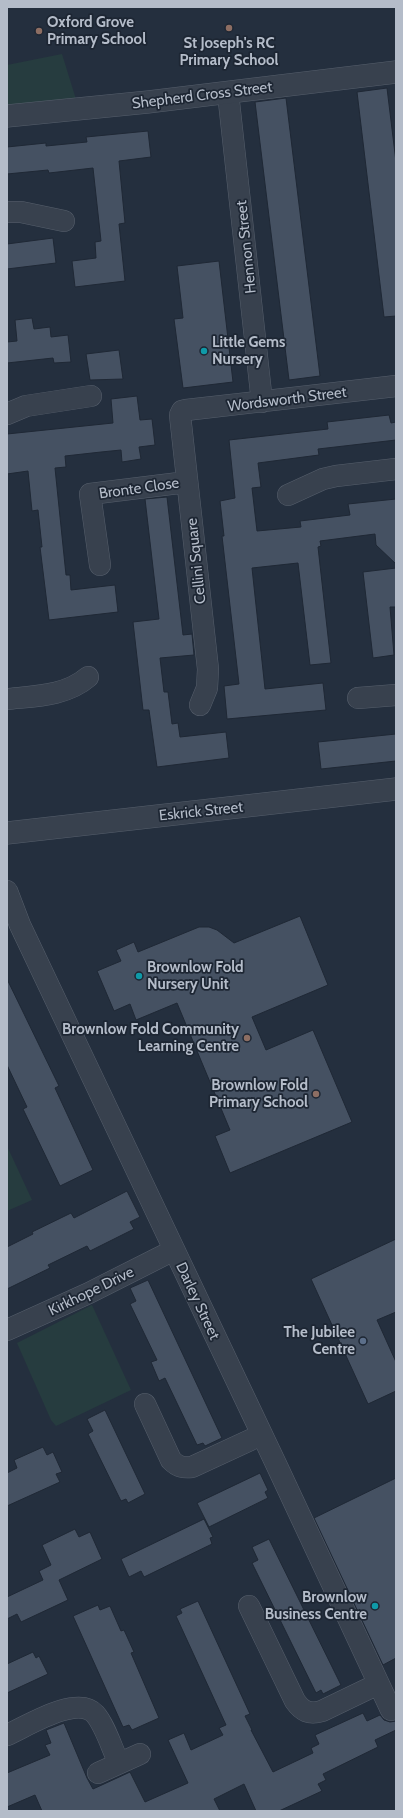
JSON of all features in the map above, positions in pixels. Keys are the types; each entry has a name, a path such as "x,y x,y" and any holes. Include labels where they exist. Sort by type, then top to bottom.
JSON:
{"street":[{"name":"Shepherd Cross Street","path":"7,116 228,93 396,72"},
{"name":"Hennon Street","path":"228,93 262,402"},
{"path":"7,212 22,212 64,222"},
{"name":"Wordsworth Street","path":"180,415 182,411 186,410 396,386"},
{"path":"7,414 26,406 91,396"},
{"name":"Cellini Square","path":"180,415 208,669 206,688 200,705"},
{"path":"288,495 323,479 396,469"},
{"name":"Bronte Close","path":"100,565 90,494 187,482"},
{"path":"7,699 66,691 79,685 88,677"},
{"path":"358,698 396,695"},
{"name":"Eskrick Street","path":"7,833 396,788"},
{"name":"Darley Street","path":"7,891 20,925 391,1710"},
{"name":"Kirkhope Drive","path":"7,1330 90,1292 174,1250"},
{"path":"145,1404 171,1460 177,1466 185,1468 192,1467 261,1435"},
{"path":"249,1606 295,1702 300,1708 307,1712 315,1713 322,1711 378,1684"},
{"path":"7,1735 64,1709 83,1707 94,1713 119,1763"},
{"path":"98,1773 140,1754"}],"green space":[{"path":"62,54 79,109 7,117 7,65"},
{"path":"7,1146 32,1200 7,1211"},
{"path":"92,1305 131,1390 56,1426 51,1420 17,1343"}],"building":[{"path":"387,88 396,162 396,316 384,317 357,92"},
{"path":"286,98 320,376 289,380 255,102"},
{"path":"148,131 151,157 119,161 125,223 119,224 125,281 75,287 72,261 96,258 95,242 101,241 93,168 49,173 48,170 7,174 7,147 46,143 46,146 87,142 86,137"},
{"path":"53,238 56,263 7,269 7,244"},
{"name":"Little Gems Nursery","path":"219,261 233,382 183,388 174,319 183,318 177,266"},
{"path":"32,318 34,329 50,327 51,337 68,335 71,362 54,363 53,358 7,363 7,342 17,341 15,320"},
{"path":"119,350 123,379 90,380 86,354"},
{"path":"137,396 140,420 152,419 155,445 139,447 141,459 122,462 121,450 101,452 65,456 66,467 55,468 66,575 70,575 71,590 115,585 118,612 49,620 40,547 42,547 38,510 32,511 28,471 7,474 7,434 113,423 111,399"},
{"path":"389,415 391,423 396,422 396,440 318,449 319,455 258,463 261,487 252,488 257,531 301,527 300,521 350,515 348,504 396,499 396,564 376,545 375,534 320,541 321,546 318,547 331,663 310,665 298,563 252,568 265,689 323,683 326,710 227,719 224,686 239,684 222,536 224,536 220,501 235,498 229,440 328,429 327,422"},
{"path":"167,497 183,635 192,634 194,655 160,658 164,692 168,692 172,724 178,723 180,737 226,732 229,758 157,767 149,710 143,710 133,622 159,619 145,499"},
{"path":"396,568 396,607 390,607 394,655 373,658 363,572"},
{"path":"396,734 396,761 321,769 318,742"},
{"path":"300,916 328,985 252,1017 266,1050 313,1030 352,1122 230,1173 215,1136 230,1130 177,1003 136,1020 130,1004 114,1011 97,971 121,961 116,950 134,942 138,952 199,927 209,927 217,930 234,943"},
{"path":"7,979 59,1086 55,1088 93,1170 60,1186 23,1109 27,1107 7,1065"},
{"path":"127,1191 140,1217 130,1222 134,1229 90,1251 87,1246 48,1265 50,1268 7,1289 7,1247 33,1234 32,1232 71,1213 74,1218"},
{"name":"The Jubilee Centre","path":"396,1239 396,1312 377,1320 396,1362 396,1391 368,1404 311,1279"},
{"path":"148,1280 222,1438 205,1446 203,1443 197,1445 165,1378 159,1381 151,1362 157,1360 130,1304 136,1301 130,1288"},
{"path":"105,1410 145,1494 128,1503 126,1499 121,1501 88,1434 93,1431 87,1419"},
{"path":"43,1447 47,1455 53,1452 62,1472 56,1474 60,1482 7,1506 7,1473 17,1468 14,1460"},
{"path":"260,1473 268,1490 265,1492 268,1498 209,1527 197,1503"},
{"name":"Brownlow Business Centre","path":"396,1478 396,1658 383,1665 314,1518"},
{"path":"204,1519 213,1537 210,1538 212,1544 144,1577 141,1571 129,1577 121,1559"},
{"path":"75,1529 79,1537 90,1532 102,1559 59,1580 68,1600 21,1622 17,1614 7,1619 7,1597 43,1580 39,1571 51,1565 42,1545"},
{"path":"269,1539 341,1685 323,1694 321,1690 316,1693 252,1563 258,1560 252,1547"},
{"path":"198,1601 250,1714 245,1716 251,1730 273,1772 313,1753 311,1748 319,1744 315,1735 363,1713 367,1721 380,1715 384,1720 390,1722 396,1721 396,1730 375,1740 378,1747 323,1774 326,1780 318,1784 322,1791 279,1811 256,1811 244,1784 214,1799 220,1811 42,1811 35,1795 7,1807 7,1773 50,1755 45,1745 51,1743 46,1730 64,1723 93,1789 130,1772 145,1802 188,1783 168,1740 184,1733 191,1750 223,1735 219,1728 226,1725 176,1616 182,1613 180,1609"},
{"path":"98,1605 100,1610 110,1606 121,1631 124,1630 134,1652 131,1653 159,1718 132,1730 129,1725 123,1727 73,1616"},
{"path":"33,1652 36,1658 39,1656 48,1674 7,1693 7,1664"}],"place":[{"name":"St Joseph's RC Primary School","path":"229,28"},
{"name":"Oxford Grove Primary School","path":"39,31"},
{"name":"Little Gems Nursery","path":"204,351"},
{"name":"Brownlow Fold Nursery Unit","path":"139,976"},
{"name":"Brownlow Fold Community Learning Centre","path":"247,1038"},
{"name":"Brownlow Fold Primary School","path":"316,1094"},
{"name":"The Jubilee Centre","path":"363,1341"},
{"name":"Brownlow Business Centre","path":"375,1606"}]}
